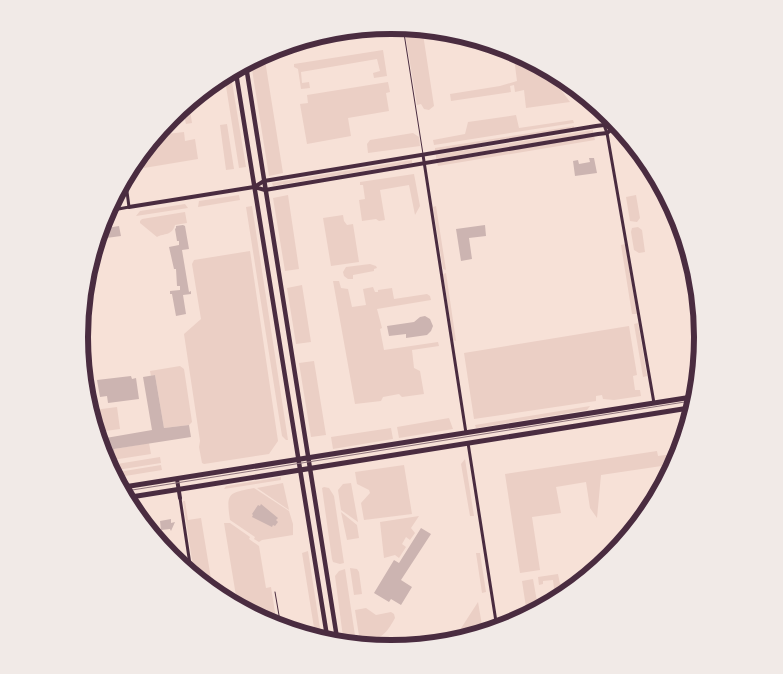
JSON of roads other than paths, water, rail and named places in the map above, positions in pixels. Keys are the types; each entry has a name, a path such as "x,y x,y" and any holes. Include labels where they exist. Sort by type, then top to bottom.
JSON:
{"highway":[{"path":"128,486 689,398"},
{"path":"134,496 686,409"},
{"path":"560,418 562,429"},
{"path":"466,433 468,443"}],"main road":[{"path":"247,70 309,469 338,635"},
{"path":"237,76 297,460 326,633"},
{"path":"241,104 251,102"},
{"path":"270,283 280,282"},
{"path":"281,355 291,354"},
{"path":"316,569 326,568"}],"street":[{"path":"117,209 254,187 264,181 604,125 607,133 654,403"},
{"path":"254,187 265,190 607,133 612,129"},
{"path":"423,155 466,433"},
{"path":"127,190 129,207"},
{"path":"468,443 496,621"},
{"path":"177,479 190,563"}],"lane":[{"path":"404,34 423,155"},
{"path":"275,592 280,619"}],"tram line":[{"path":"130,490 688,402"}]}
